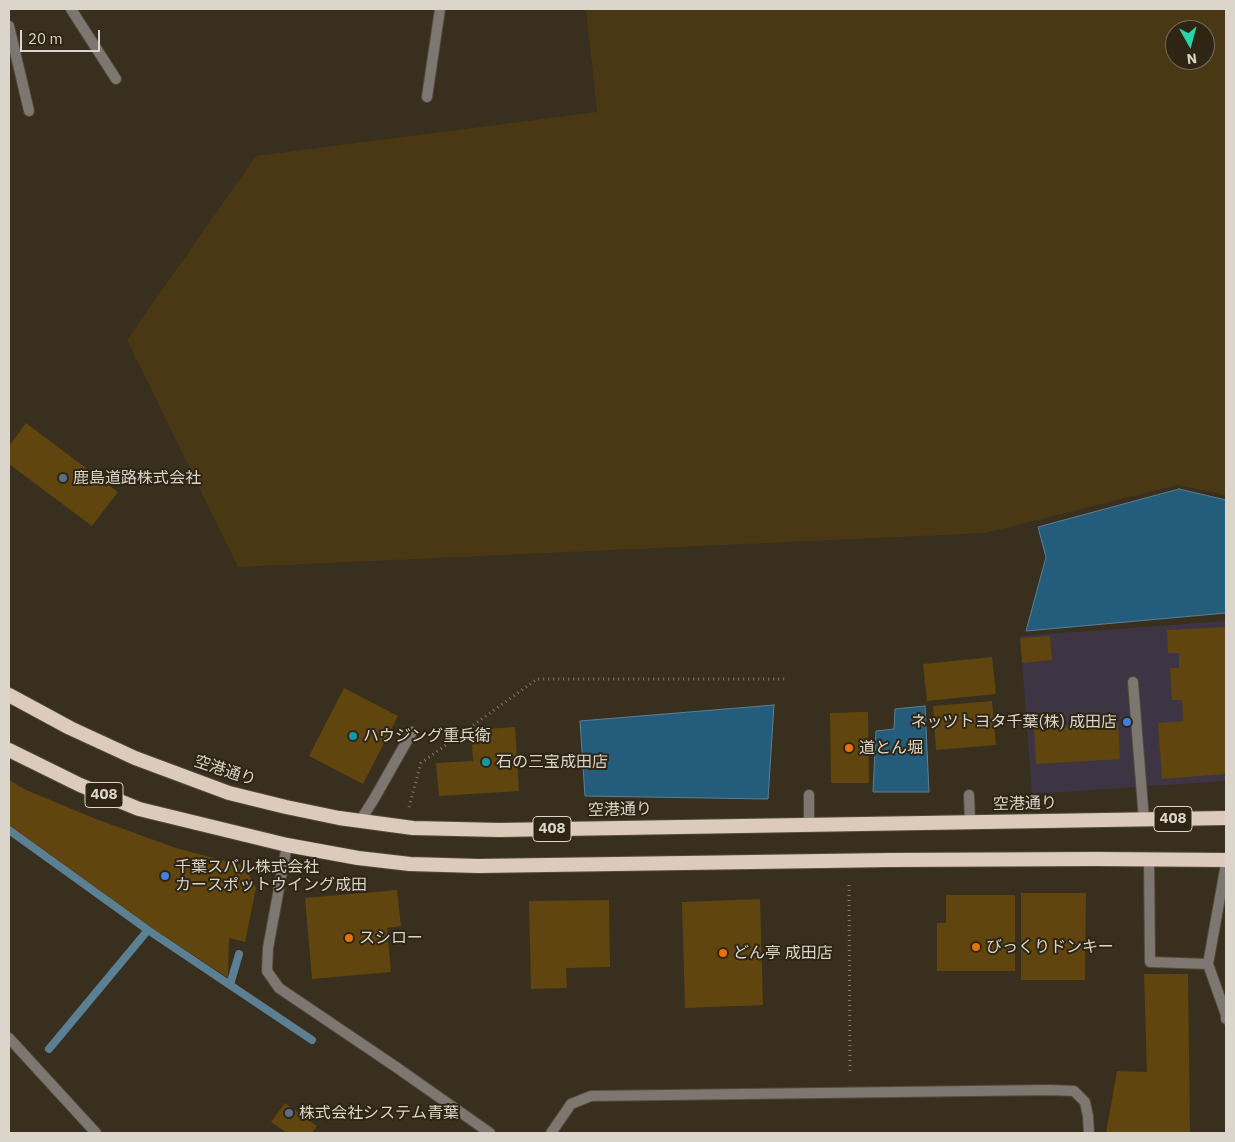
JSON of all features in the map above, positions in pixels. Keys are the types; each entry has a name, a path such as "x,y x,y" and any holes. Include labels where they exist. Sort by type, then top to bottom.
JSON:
{"highway":[{"name":"空港通り","path":"9,695 70,728 135,758 229,793 286,808 413,828 499,830 1226,818"},
{"name":"408","path":"9,750 80,785 139,809 287,845 358,858 410,864 478,866 793,860 1226,860"}],"street":[{"path":"71,9 116,79"},
{"path":"427,97 440,9"},
{"path":"9,26 29,111"},
{"path":"1134,682 1144,820"},
{"path":"360,820 412,732"},
{"path":"809,795 809,825"},
{"path":"969,795 970,822"},
{"path":"287,845 268,948 267,971 279,988 490,1133"},
{"path":"1150,859 1150,962 1208,964"},
{"path":"1226,864 1208,964 1226,1015 1226,1020"},
{"path":"9,1038 96,1133"},
{"path":"551,1133 571,1104 591,1096 1049,1090 1074,1091 1085,1102 1089,1133"}],"path":[{"path":"403,826 422,763 537,678 788,679"},
{"path":"849,885 850,1075"}],"shaded area":[{"path":"586,9 1226,9 1226,495 1177,485 985,533 238,567 127,340 256,156 597,112"},
{"name":"ネッツトヨタ千葉(株) 成田店","path":"1226,621 1226,781 1032,794 1020,636"}],"water":[{"path":"1179,489 1226,500 1226,613 1026,631 1046,557 1038,527"},
{"path":"774,705 768,799 585,796 580,721"},
{"path":"925,706 929,792 873,792 876,731 894,729 895,709"}],"building":[{"name":"鹿島道路株式会社","path":"26,423 118,492 92,526 9,464 9,446"},
{"path":"1226,627 1226,774 1162,779 1158,723 1183,721 1182,700 1172,700 1170,668 1179,668 1179,653 1168,653 1167,630"},
{"path":"1050,636 1052,660 1022,663 1020,638"},
{"path":"992,657 996,694 927,701 923,664"},
{"name":"ハウジング重兵衛","path":"344,688 398,716 363,784 309,756"},
{"path":"992,701 996,745 936,750 933,706"},
{"name":"道とん堀","path":"868,712 869,783 831,783 830,713"},
{"path":"1118,722 1120,759 1036,764 1034,728"},
{"name":"石の三宝成田店","path":"515,727 519,791 439,796 436,763 473,761 471,730"},
{"name":"千葉スバル株式会社 カースポットウイング成田","path":"9,780 26,790 96,819 176,848 244,866 256,888 245,942 229,938 228,978 155,930 9,825"},
{"path":"397,890 401,926 387,928 391,972 312,979 305,898"},
{"path":"1021,893 1086,893 1085,980 1021,980"},
{"name":"びっくりドンキー","path":"946,895 1015,895 1015,971 937,971 937,923 946,923"},
{"name":"どん亭 成田店","path":"760,899 763,1005 685,1008 682,902"},
{"path":"609,900 610,967 566,968 567,988 531,989 529,901"},
{"path":"1144,974 1188,974 1190,1133 1106,1133 1117,1071 1147,1072"},
{"name":"株式会社システム青葉","path":"285,1103 317,1126 312,1133 287,1133 271,1122"}],"waterway":[{"path":"9,830 148,930 312,1040"},
{"path":"49,1049 148,930"},
{"path":"230,985 239,954"}],"place":[{"name":"鹿島道路株式会社","path":"63,478"},
{"name":"ネッツトヨタ千葉(株) 成田店","path":"1127,722"},
{"name":"ハウジング重兵衛","path":"353,736"},
{"name":"道とん堀","path":"849,748"},
{"name":"石の三宝成田店","path":"486,762"},
{"name":"千葉スバル株式会社 カースポットウイング成田","path":"165,876"},
{"name":"スシロー","path":"349,938"},
{"name":"びっくりドンキー","path":"976,947"},
{"name":"どん亭 成田店","path":"723,953"},
{"name":"株式会社システム青葉","path":"289,1113"}]}
